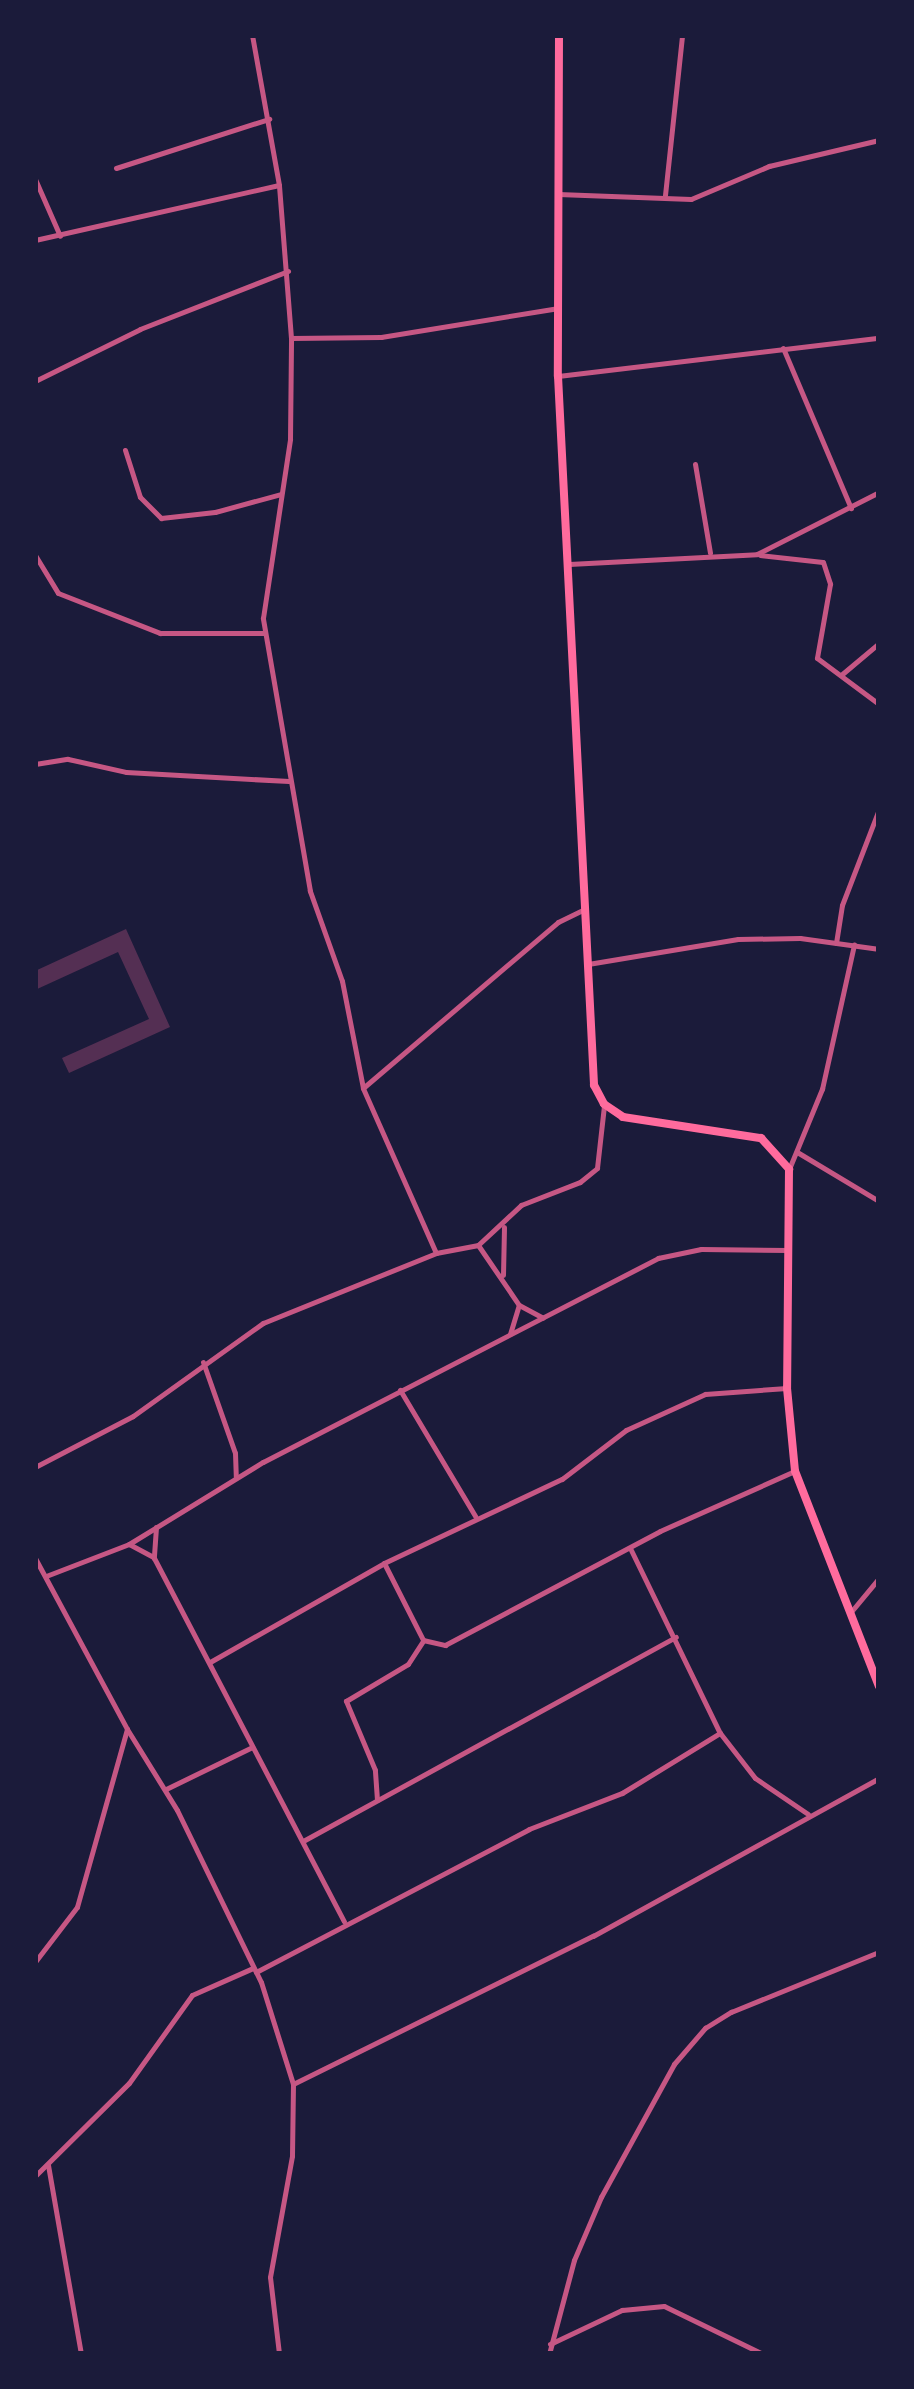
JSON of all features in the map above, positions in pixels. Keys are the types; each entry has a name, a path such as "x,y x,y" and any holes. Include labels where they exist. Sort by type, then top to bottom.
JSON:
{"main road":[{"path":"559,35 558,376 582,750 583,910 594,1085 604,1104 623,1117 761,1138 789,1169 792,1250 787,1388 795,1471 848,1615 879,1686"}],"street":[{"path":"252,35 279,185 291,338 290,439 265,634 310,891 342,981 363,1088 436,1253"},
{"path":"664,196 682,35"},
{"path":"116,168 269,119"},
{"path":"558,194 691,200 756,170 879,140"},
{"path":"35,179 60,236"},
{"path":"35,240 279,185"},
{"path":"35,381 140,329 288,271"},
{"path":"291,338 382,337 559,308"},
{"path":"558,376 879,338"},
{"path":"783,348 851,508"},
{"path":"125,450 140,497 161,518 215,512 281,494"},
{"path":"696,464 710,553"},
{"path":"757,554 879,492"},
{"path":"569,564 710,553 823,562 830,584 816,650 879,704"},
{"path":"35,555 58,594 160,633 265,634"},
{"path":"841,675 879,643"},
{"path":"35,764 68,758 139,774 289,781"},
{"path":"836,944 842,904 879,809"},
{"path":"363,1088 558,922 583,910"},
{"path":"588,964 738,939 879,949"},
{"path":"789,1169 822,1089 854,945"},
{"path":"35,1467 133,1416 203,1362 305,1302 399,1273 436,1253 478,1244 505,1224 521,1205 580,1182 596,1168 604,1104"},
{"path":"797,1152 879,1201"},
{"path":"503,1277 505,1224"},
{"path":"478,1244 519,1305 543,1318"},
{"path":"46,1576 130,1544 236,1477 510,1334 684,1250 792,1250"},
{"path":"510,1334 519,1305"},
{"path":"203,1362 236,1452 236,1477"},
{"path":"210,1662 384,1562 475,1516 562,1479 626,1430 705,1394 787,1388"},
{"path":"400,1390 475,1516"},
{"path":"384,1562 423,1640 436,1646 454,1641 795,1471"},
{"path":"154,1558 156,1528"},
{"path":"130,1544 154,1558 344,1921"},
{"path":"631,1550 720,1734 754,1778 808,1814"},
{"path":"35,1558 127,1729 166,1789 255,1970 293,2084 292,2156 270,2277 279,2354"},
{"path":"848,1615 879,1578"},
{"path":"303,1841 676,1637"},
{"path":"376,1800 375,1770 344,1706 352,1695 408,1664 423,1640"},
{"path":"36,1961 77,1907 127,1729"},
{"path":"35,2176 129,2083 192,1995 255,1970 528,1830 622,1793 720,1734"},
{"path":"166,1789 252,1747"},
{"path":"293,2084 593,1936 879,1778"},
{"path":"35,1951 36,1961"},
{"path":"548,2354 601,2197 674,2064 705,2028 732,2012 879,1952"},
{"path":"48,2165 80,2354"},
{"path":"550,2344 622,2310 664,2306 762,2354"}],"building":[{"path":"126,929 170,1027 69,1073 62,1058 149,1019 118,952 35,990 35,971"}]}
